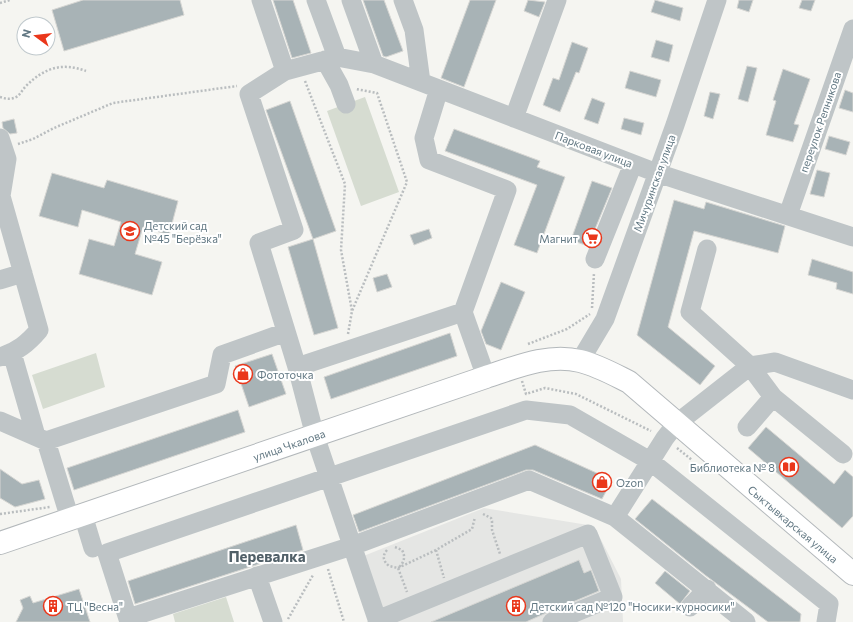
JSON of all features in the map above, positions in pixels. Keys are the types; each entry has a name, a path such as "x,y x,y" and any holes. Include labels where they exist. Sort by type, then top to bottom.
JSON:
{"main road":[{"name":"улица Чкалова","path":"1,541 76,517 486,377 547,359 580,361"},
{"name":"Сыктывкарская улица","path":"580,361 604,370 628,382 853,574"}],"street":[{"path":"261,0 292,70"},
{"path":"316,0 331,58 346,104"},
{"path":"351,0 374,64"},
{"path":"403,0 414,30 422,82"},
{"path":"514,118 557,0"},
{"name":"Мичуринская улица","path":"580,361 605,319 658,173 717,0"},
{"name":"переулок Репникова","path":"788,215 853,29"},
{"path":"331,58 292,70 267,82 249,94 294,230 260,243 286,332 298,367 315,436 378,621 588,534 613,597 552,622"},
{"name":"Парковая улица","path":"331,58 374,64 633,164 853,237"},
{"path":"439,89 424,138 430,160 507,190 463,312 486,377"},
{"path":"2,143 7,159 1,196 39,330 30,341 6,355 76,517 93,548"},
{"path":"595,259 633,164"},
{"path":"707,249 690,312 750,366 773,397 843,454"},
{"path":"0,280 23,273"},
{"path":"298,367 344,353 463,312"},
{"path":"0,421 41,438 216,384 222,355 286,332"},
{"path":"615,517 650,461 676,424 750,366 775,362 853,390"},
{"path":"747,427 773,397"},
{"path":"746,622 707,589 615,517 529,480 352,546 257,576 128,620 107,553 526,410 570,416 650,461 829,604 826,622"},
{"path":"257,576 273,622"},
{"path":"690,607 707,589"}],"path":[{"path":"0,4 10,0"},
{"path":"0,97 8,99 18,96 36,76 52,67 65,65 86,71"},
{"path":"292,70 345,184 341,250 352,311"},
{"path":"2,143 33,139 54,128 113,103 267,82"},
{"path":"339,85 376,93 407,182 352,311 344,353"},
{"path":"527,345 567,328 592,313 595,259"},
{"path":"403,610 398,568 404,560 404,553 399,548 391,547 384,553 384,561 389,566 398,568 436,550 472,529 475,516 481,514 490,518 492,521 492,530 500,555 494,558"},
{"path":"436,550 444,580 451,577"},
{"path":"286,622 324,555"},
{"path":"324,555 344,622"}],"shaded area":[{"path":"365,97 399,192 361,206 327,111"},
{"path":"96,353 105,387 43,409 32,375"},
{"path":"484,508 594,526 621,579 623,622 383,622 361,557"},
{"path":"226,597 234,622 175,622 173,614"}],"building":[{"path":"83,0 180,0 184,15 64,51 56,24 56,16 54,16 52,10"},
{"path":"273,0 293,0 311,53 292,58"},
{"path":"363,0 384,0 403,51 386,57 383,56"},
{"path":"470,0 496,0 464,87 441,78"},
{"path":"528,0 545,2 539,17 524,11"},
{"path":"655,0 683,8 680,21 651,12"},
{"path":"739,0 753,0 749,12 737,8"},
{"path":"802,0 815,0 811,11 799,8"},
{"path":"656,40 673,45 669,62 651,57"},
{"path":"572,42 588,48 579,73 576,72 560,112 543,105 553,78 559,80"},
{"path":"747,66 757,68 748,102 738,99"},
{"path":"783,69 810,79 794,124 799,125 793,142 766,135 776,101 773,100"},
{"path":"630,71 661,80 656,97 625,88"},
{"path":"845,90 853,93 853,112 839,108"},
{"path":"710,92 720,94 713,119 704,116"},
{"path":"592,98 605,103 598,124 584,119"},
{"path":"290,101 336,231 313,239 266,110"},
{"path":"624,118 644,123 641,135 621,129"},
{"path":"14,119 17,133 10,134 3,128 2,122"},
{"path":"454,129 540,161 537,167 565,177 537,253 514,245 537,185 445,151"},
{"path":"829,136 850,142 846,155 825,149"},
{"path":"817,170 830,173 824,197 810,194"},
{"name":"Детский сад №45 \"Берёзка\"","path":"52,173 104,188 107,180 178,201 169,235 143,227 135,254 162,262 152,295 79,274 89,239 114,246 121,222 82,210 78,227 39,216"},
{"path":"592,181 612,188 588,246 571,240"},
{"path":"674,200 704,209 706,202 785,226 778,253 694,231 668,327 715,366 700,385 637,335"},
{"path":"429,229 432,238 414,245 410,235"},
{"path":"313,239 338,328 314,335 288,247"},
{"path":"812,259 853,272 853,294 836,289 837,283 808,275"},
{"path":"387,274 392,287 377,292 373,278"},
{"path":"501,282 525,292 501,350 486,344 481,331"},
{"path":"450,333 457,356 331,399 324,377"},
{"path":"272,354 286,394 249,407 235,366"},
{"path":"238,410 245,432 74,490 67,468"},
{"path":"766,427 834,484 845,470 853,477 853,516 842,528 748,448"},
{"path":"535,445 612,480 602,499 533,470 526,470 359,532 353,515"},
{"path":"0,469 22,484 39,480 45,499 15,507 0,498"},
{"path":"652,499 801,614 800,622 768,622 705,575 635,519"},
{"path":"296,525 303,550 135,604 128,581"},
{"name":"Детский сад №120 \"Носики-курносики\"","path":"579,560 584,573 591,570 599,591 526,622 431,622"},
{"path":"665,571 690,591 680,604 655,583"},
{"name":"ТЦ \"Весна\"","path":"79,589 90,622 16,622 23,608 20,600 30,596 33,603"}],"place":[{"name":"Детский сад №45 \"Берёзка\"","path":"130,231"},
{"name":"Магнит","path":"592,238"},
{"name":"Фототочка","path":"243,374"},
{"name":"Библиотека № 8","path":"789,467"},
{"name":"Ozon","path":"602,482"},
{"name":"ТЦ \"Весна\"","path":"53,606"},
{"name":"Детский сад №120 \"Носики-курносики\"","path":"516,606"}],"district":[{"name":"Перевалка","path":"267,556"}]}
